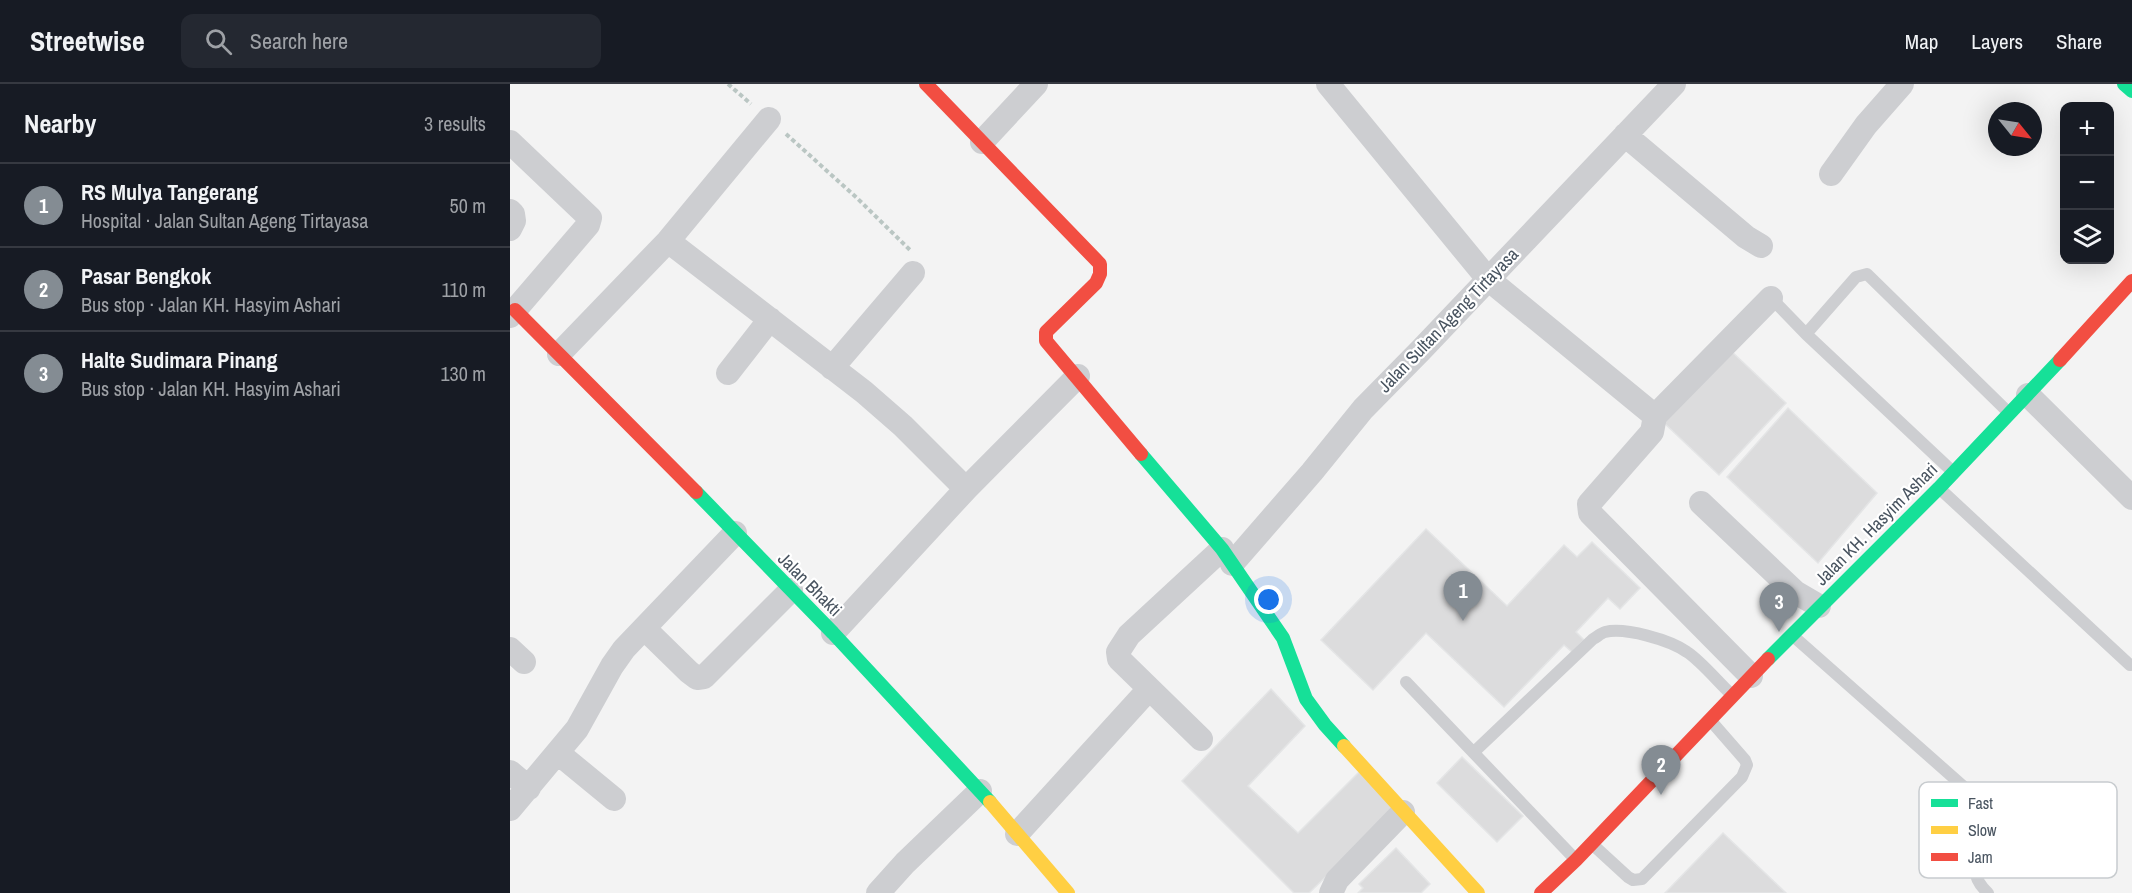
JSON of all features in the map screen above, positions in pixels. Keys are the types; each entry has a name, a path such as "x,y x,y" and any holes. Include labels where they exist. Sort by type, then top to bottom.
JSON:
{"street":[{"path":"926,84 1100,264 1100,274 1096,283 1046,332 1044,336 1046,341 1078,376 1227,557 1283,638 1306,699 1324,725 1478,893"},
{"path":"982,142 1036,84"},
{"path":"1328,84 1488,279 1655,416"},
{"name":"Jalan Sultan Ageng Tirtayasa","path":"1149,689 1119,659 1118,652 1123,642 1227,557 1312,472 1363,409 1674,84"},
{"path":"1831,174 1866,125 1902,84"},
{"path":"2124,84 2132,91"},
{"path":"560,354 668,241 769,119"},
{"path":"1625,135 1746,237 1761,246"},
{"path":"510,142 590,218 588,225 513,313"},
{"path":"510,211 514,221 510,230"},
{"path":"668,241 864,392 903,426 966,489"},
{"path":"832,368 913,273"},
{"name":"Jalan KH. Hasyim Ashari","path":"1541,893 1576,860 1710,720 1731,695 1939,488 2132,281"},
{"path":"1751,676 1590,513 1589,504 1652,432 1655,416 1771,298"},
{"name":"Jalan Bhakti","path":"513,313 560,354 833,633 980,791 1068,893"},
{"path":"728,373 770,319"},
{"path":"833,633 966,489 1078,376"},
{"path":"2028,395 2132,498"},
{"path":"1701,503 1795,592 1819,606"},
{"path":"510,809 577,729 624,649 735,533"},
{"path":"645,629 697,678 704,676 791,591"},
{"path":"1017,834 1149,689 1201,739"},
{"path":"558,753 614,799"},
{"path":"510,772 528,788"},
{"path":"878,893 905,863 980,791"},
{"path":"1331,893 1337,880 1403,812"}],"lane":[{"path":"1806,334 1856,276 1867,274 2009,412"},
{"path":"1771,298 1806,334 1954,472"},
{"path":"1939,488 2130,665"},
{"path":"1474,752 1603,632 1614,631 1643,635 1669,642 1688,652 1731,695"},
{"path":"1791,634 1958,782"},
{"path":"1406,682 1576,860"},
{"path":"1592,843 1628,877 1633,880 1642,879 1742,777 1747,765 1745,760 1710,720"},
{"path":"1977,878 1980,886 1988,893"}],"path":[{"path":"728,84 903,241 917,259 918,266 913,273"}],"building":[{"path":"1729,349 1786,403 1719,475 1662,421"},
{"path":"1788,408 1877,493 1818,563 1727,477"},
{"path":"1426,529 1507,606 1564,545 1577,557 1592,542 1640,588 1620,609 1608,598 1576,632 1584,640 1572,652 1564,645 1504,707 1426,633 1373,690 1321,640"},
{"path":"1271,689 1305,726 1248,786 1298,833 1359,772 1396,809 1309,893 1294,893 1182,781"},
{"path":"1462,757 1523,816 1497,842 1437,783"},
{"path":"1723,833 1786,893 1665,893"},
{"path":"1396,848 1430,884 1421,893 1358,893 1363,888 1359,884"}],"traffic: fast":[{"path":"2124,84 2132,91"},
{"path":"1768,659 1939,488 2060,360"},
{"path":"1141,454 1222,549 1283,638 1306,699 1344,746"},
{"path":"696,492 833,633 990,802"}],"traffic: slow":[{"path":"1344,746 1478,893"},
{"path":"990,802 1068,893"}],"traffic: jam":[{"path":"926,84 1100,264 1100,274 1096,283 1046,332 1046,341 1141,454"},
{"path":"2060,360 2132,281"},
{"path":"515,310 696,492"},
{"path":"1541,893 1576,860 1768,659"}],"place":[{"name":"RS Mulya Tangerang","path":"1463,621"},
{"name":"Halte Sudimara Pinang","path":"1779,632"},
{"name":"Pasar Bengkok","path":"1661,795"}]}
